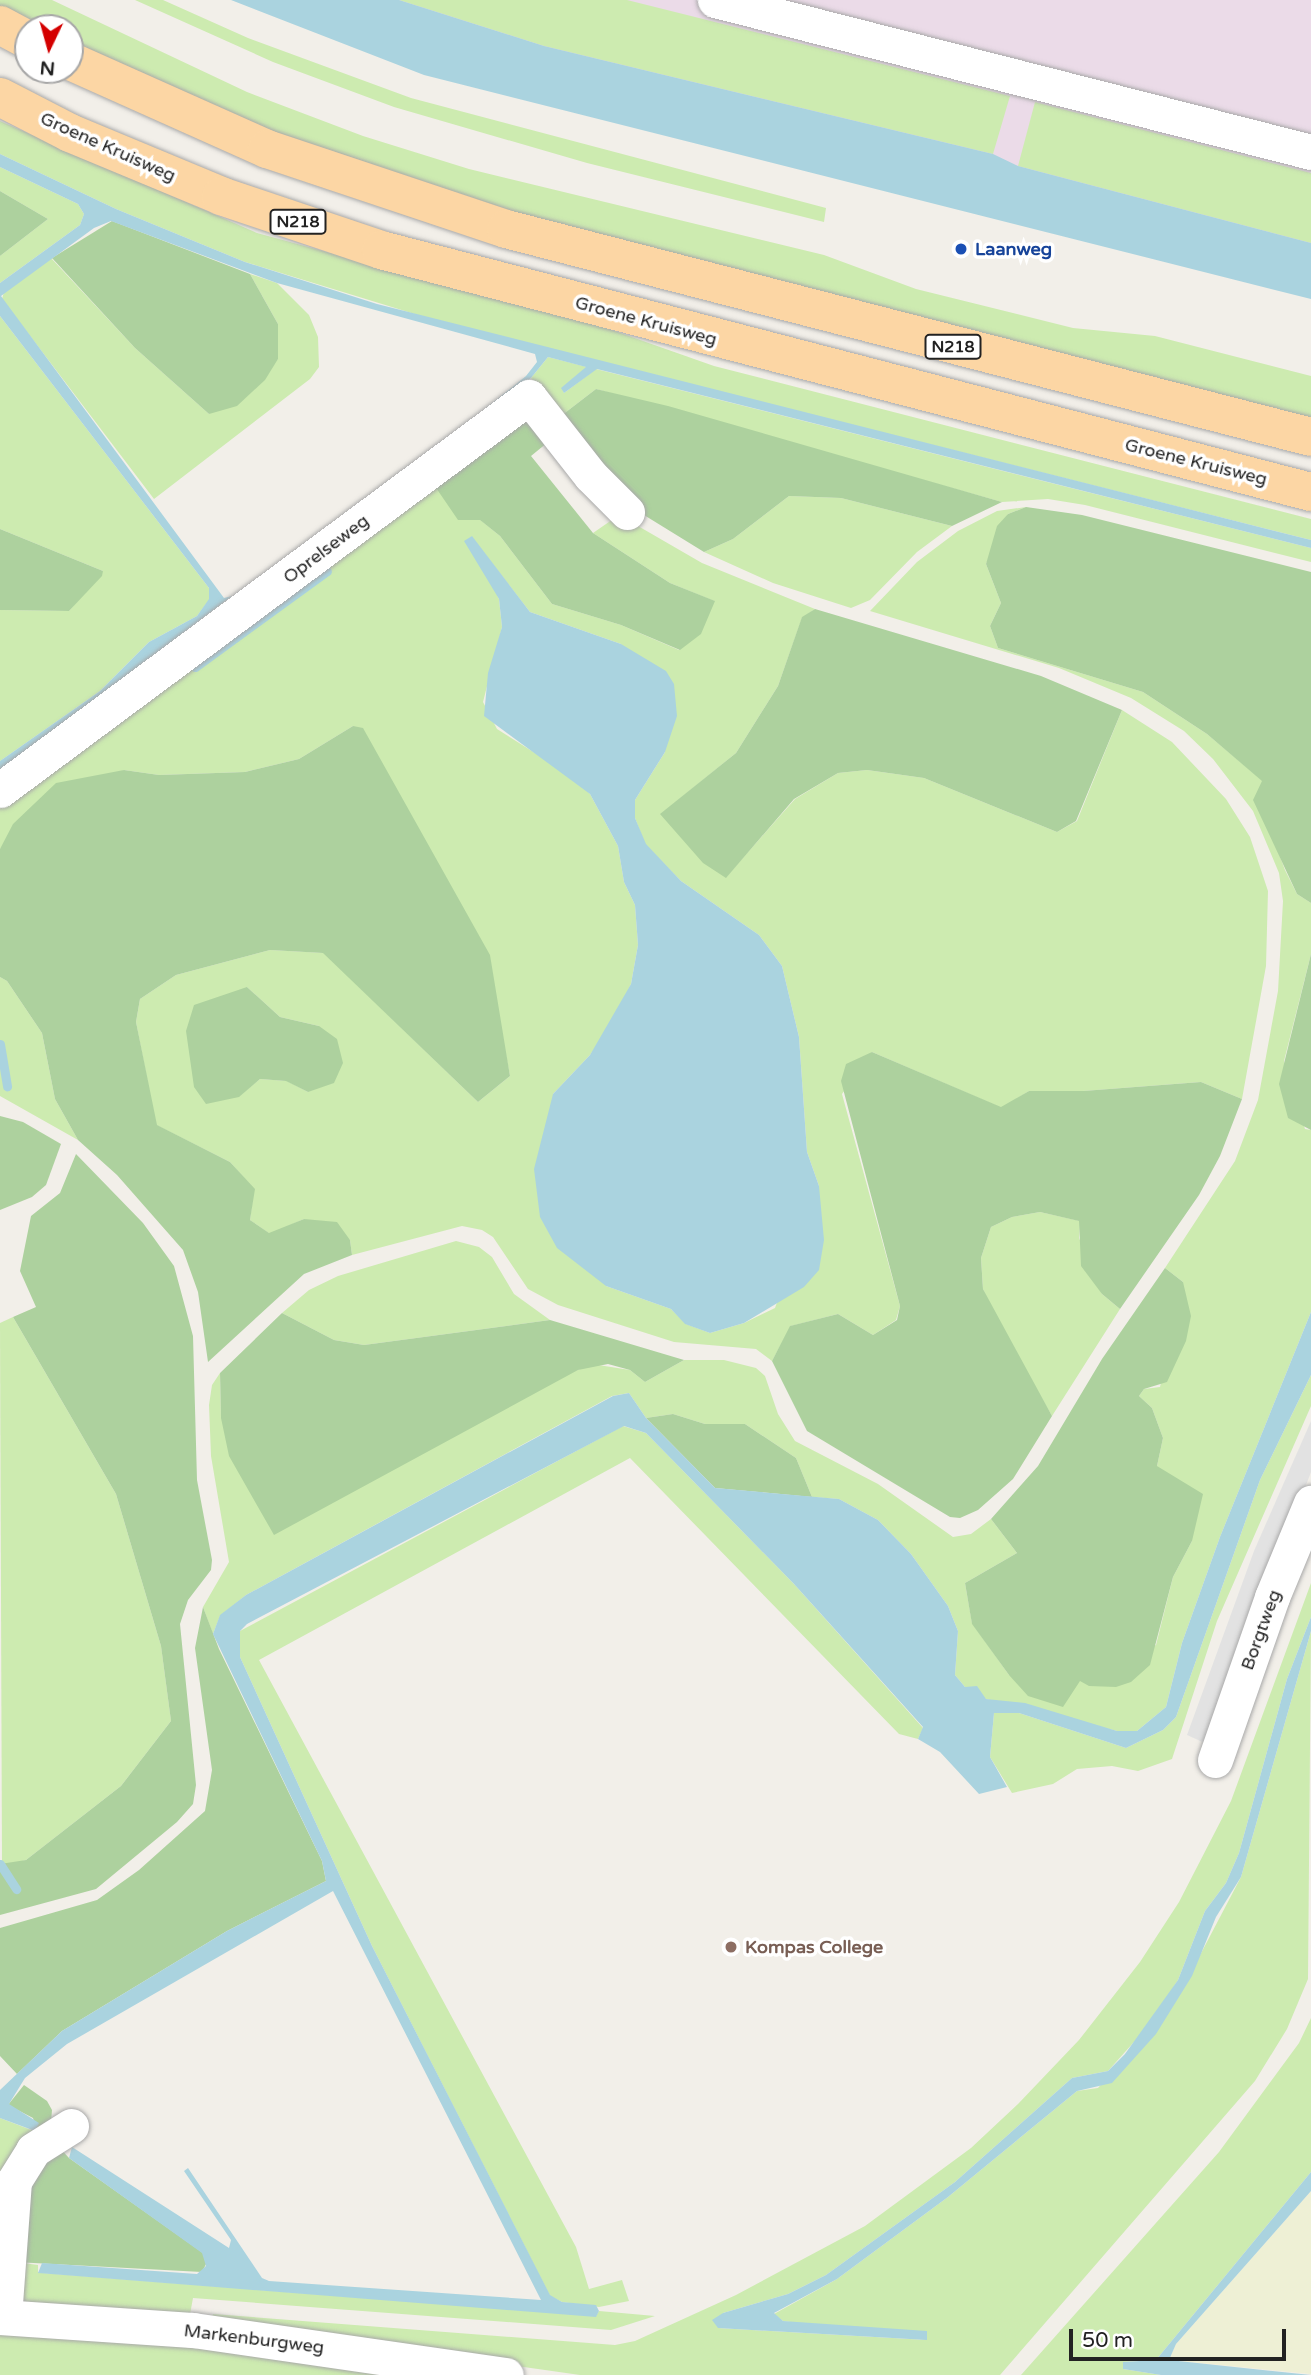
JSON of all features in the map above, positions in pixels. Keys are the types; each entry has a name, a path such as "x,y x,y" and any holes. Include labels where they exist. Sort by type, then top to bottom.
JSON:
{"main road":[{"name":"N218","path":"84,67 267,149 479,221 724,289 1311,437"},
{"name":"Groene Kruisweg","path":"0,97 71,133 221,196 381,250 1311,492"}],"street":[{"path":"715,0 1311,152"},
{"name":"Oprelseweg","path":"0,790 529,397 591,476 627,512"},
{"name":"Borgtweg","path":"1215,1760 1272,1597 1311,1503"},
{"path":"2,2317 14,2181 33,2150 71,2126"},
{"name":"Markenburgweg","path":"2,2317 193,2330 506,2375"}],"shaded area":[{"path":"323,0 1311,0 1311,269"},
{"path":"1311,1421 1311,1472 1207,1744 1187,1735 1254,1551"}],"green space":[{"path":"0,0 52,0 82,14 14,15 0,8"},
{"path":"135,0 163,0 248,38 411,98 826,208 824,222 587,163 394,107 273,62"},
{"path":"399,0 627,0 1010,96 993,154 544,46"},
{"path":"84,15 247,92 363,136 469,169 824,255 916,289 1073,328 1155,336 1311,376 1311,418 368,175 84,50"},
{"path":"1035,102 1311,173 1311,243 1018,166"},
{"path":"0,121 257,233 609,329 714,366 1311,519 1311,540 431,319 245,262 116,209 0,154"},
{"path":"0,167 78,204 84,214 80,225 0,283 0,256 48,219 0,191"},
{"path":"0,191 48,219 0,256"},
{"path":"112,221 250,274 278,324 278,359 265,380 237,406 209,414 135,348 52,258"},
{"path":"51,258 135,348 209,414 278,359 278,324 250,274 277,283 309,315 318,337 319,367 310,379 154,499 2,299 4,292"},
{"path":"0,316 209,588 209,600 197,616 149,642 100,691 0,761 0,610 69,611 103,571 0,529"},
{"path":"548,357 587,367 562,388 564,393 596,369 1311,548 1311,562 1085,505 1048,499 1002,502 596,389 557,419 531,378"},
{"path":"596,389 668,406 1002,502 952,526 841,498 789,496 733,539 704,552 631,507 557,419"},
{"path":"521,410 553,438 531,456 593,533 670,583 715,601 701,634 680,650 621,625 552,604 500,536 480,520 458,520 430,479"},
{"path":"430,479 500,536 552,604 621,625 679,650 714,601 670,583 593,533 619,515 702,563 815,609 802,618 778,686 736,753 661,814 726,877 795,799 838,773 867,770 924,778 1057,832 1077,821 1122,710 1172,742 1226,799 1250,837 1268,891 1266,966 1242,1099 1201,1082 1083,1091 1029,1091 1002,1108 872,1052 842,1094 900,1306 896,1320 873,1335 838,1314 791,1326 772,1361 756,1349 674,1342 558,1305 528,1289 493,1237 482,1230 462,1226 352,1255 350,1240 304,1219 270,1234 250,1220 254,1189 230,1162 156,1125 136,1022 140,999 176,975 270,950 324,953 478,1102 510,1076 505,1050 353,726 299,759 245,772 159,775 124,770 0,849 0,796","holes":["471,536 530,612 621,644 665,752 635,800 635,818 645,844 681,881 759,935 782,966 799,1037 807,1152 819,1186 775,1308 744,1323 710,1333 686,1324 671,1309 606,1286 553,1094 590,1055 614,1020 631,984 638,945 635,905 624,882 618,846 590,794 573,777 497,729 483,702 502,627 499,599","247,987 280,1017 319,1026 308,1092 287,1081 260,1079 238,1097"]},
{"path":"789,496 841,498 952,526 917,552 870,600 851,608 773,583 704,552 733,539"},
{"path":"1026,507 1008,514 986,564 1001,603 990,626 998,648 1143,692 1207,734 1263,781 1273,838 1285,870 1297,894 1311,903 1311,954 1284,1061 1305,1129 1311,1130 1311,1312 1220,1537 1182,1643 1166,1707 1137,1731 1117,1731 986,1699 965,1687 955,1675 958,1631 948,1606 911,1554 878,1520 839,1499 812,1497 796,1458 745,1424 705,1424 673,1414 646,1418 629,1393 612,1396 246,1595 220,1616 213,1634 203,1607 229,1562 211,1456 209,1405 212,1385 220,1373 221,1418 578,1370 592,1364 630,1370 645,1382 684,1360 724,1360 756,1368 765,1376 778,1414 795,1441 878,1484 953,1537 971,1534 991,1519 1017,1553 965,1583 972,1623 1009,1675 1080,1681 1156,1645 1173,1577 1192,1541 1157,1466 1163,1438 1152,1408 1139,1396 1144,1389 1160,1387 1183,1282 1165,1268 1235,1161 1258,1100 1278,991 1283,901 1279,873 1253,811 1213,759 1184,731 1131,698 1059,668 870,611 917,562 958,531 997,511"},
{"path":"1026,507 1082,515 1311,572 1311,903 1297,894 1253,800 1262,781 1207,734 1143,692 998,648 990,626 1001,603 986,564 997,526 1008,514"},
{"path":"0,529 103,571 102,576 69,611 0,610"},
{"path":"815,609 1041,676 1122,710 1076,821 1057,832 924,778 867,770 838,773 794,799 726,878 703,863 660,814 736,753 778,686 802,617"},
{"path":"353,726 363,728 490,955 510,1076 478,1102 323,953 270,950 176,975 140,999 136,1022 157,1125 230,1162 255,1189 250,1220 269,1233 304,1219 337,1222 350,1240 352,1255 304,1274 208,1362 198,1292 183,1250 117,1175 78,1140 55,1099 42,1033 7,981 0,977 0,849 13,824 56,783 124,770 159,775 245,772 299,759"},
{"path":"1311,954 1311,1130 1288,1118 1279,1084"},
{"path":"0,977 7,981 42,1033 55,1099 78,1140 0,1096"},
{"path":"247,987 280,1017 319,1026 337,1039 343,1063 334,1083 308,1092 286,1081 260,1079 239,1097 206,1104 194,1087 186,1031 194,1005"},
{"path":"872,1052 1001,1107 1029,1091 1083,1091 1201,1082 1242,1099 1220,1156 1199,1195 1120,1309 1102,1294 1081,1266 1079,1221 1040,1212 1012,1217 991,1227 981,1258 983,1289 1052,1416 1013,1479 978,1510 960,1518 950,1517 807,1431 772,1361 790,1326 838,1314 873,1335 897,1320 900,1306 841,1081 846,1064"},
{"path":"0,1116 23,1122 61,1144 46,1185 32,1197 0,1210"},
{"path":"76,1154 143,1223 174,1266 193,1336 197,1480 212,1560 211,1570 188,1600 180,1624 196,1785 193,1804 177,1822 96,1889 0,1915 0,1864 26,1860 121,1786 171,1721 161,1646 116,1494 13,1317 36,1307 20,1271 31,1216 60,1193"},
{"path":"1040,1212 1080,1221 1079,1238 1102,1294 1120,1309 1052,1416 1001,1329 983,1289 981,1258 991,1227 1012,1217"},
{"path":"456,1241 479,1247 492,1257 514,1294 550,1320 364,1345 334,1340 282,1313 309,1290 338,1276"},
{"path":"1165,1268 1183,1282 1191,1316 1186,1341 1167,1382 1144,1389 1139,1396 1152,1408 1163,1438 1157,1466 1203,1494 1192,1541 1173,1577 1150,1665 1131,1682 1116,1687 1089,1686 1080,1681 1063,1707 1028,1696 1009,1675 972,1624 965,1583 1017,1553 991,1519 1038,1466 1102,1359"},
{"path":"282,1313 334,1340 364,1345 550,1320 684,1360 645,1382 630,1370 608,1364 578,1370 274,1535 229,1456 221,1418 220,1373"},
{"path":"13,1317 116,1494 161,1646 171,1721 121,1786 26,1860 2,1867 0,1323"},
{"path":"1311,1375 1311,1406 1217,1621 1172,1759 1138,1771 1112,1766 1077,1769 1053,1784 1012,1793 990,1757 994,1713 1019,1713 1126,1748 1163,1730 1176,1717 1260,1480"},
{"path":"673,1414 705,1424 745,1424 796,1458 812,1497 715,1488 646,1418"},
{"path":"623,1426 646,1433 794,1584 923,1728 918,1739 899,1734 630,1458 259,1660 576,2247 589,2289 622,2280 629,2301 599,2307 562,2302 550,2296 372,1946 240,1657 240,1631"},
{"path":"1311,1583 1311,1617 1287,1679 1239,1853 1226,1883 1205,1911 1178,1980 1150,2024 1108,2071 1072,2078 955,2182 826,2275 788,2294 723,2313 718,2328 927,2340 783,2321 774,2314 837,2279 948,2197 1077,2091 1098,2088 1177,1999 1241,1877 1311,1631 1308,1979 1287,2029 1255,2081 1000,2375 580,2375 210,2322 213,2314 615,2345 635,2341 736,2295 865,2226 971,2148 1018,2104 1079,2040 1140,1962 1179,1902 1231,1801"},
{"path":"203,1607 219,1649 322,1861 326,1881 227,1931 62,2031 17,2074 0,2056 0,1928 97,1900 139,1870 205,1811 212,1770 195,1648"},
{"path":"1311,2018 1311,2172 1156,2360 1123,2362 1123,2369 1161,2375 1021,2375 1219,2152 1299,2043"},
{"path":"24,2085 47,2101 52,2110 51,2123 36,2129 33,2118 8,2105"},
{"path":"0,2118 34,2131 0,2230"},
{"path":"57,2145 69,2158 203,2253 207,2262 202,2272 15,2262 21,2186"},
{"path":"1311,2191 1311,2374 1169,2360 1176,2344"},
{"path":"15,2262 38,2265 38,2272 43,2273 596,2316 599,2311 655,2316 611,2330 193,2298 189,2320 24,2307 16,2300"},
{"path":"0,2325 437,2375 0,2375"}],"water":[{"path":"231,0 399,0 544,46 993,154 1018,166 1311,243 1311,299 424,75"},
{"path":"0,154 116,209 245,262 377,304 1311,540 1311,548 597,369 564,393 561,388 586,367 548,357 531,378 424,458 526,376 537,362 535,354 277,283 111,221 94,228 1,296 224,598 232,596 0,771 0,761 100,691 149,642 197,616 209,599 209,588 0,316 0,283 80,225 84,214 78,204 0,167"},
{"path":"472,536 530,612 621,644 666,671 674,684 677,716 665,752 635,800 635,818 646,844 681,881 759,935 782,966 799,1037 807,1152 819,1186 824,1240 819,1270 804,1287 744,1323 710,1333 685,1324 671,1309 606,1286 557,1248 540,1217 534,1169 553,1094 590,1055 631,984 638,945 635,905 624,882 618,846 590,794 484,716 488,673 502,627 499,599 464,541"},
{"path":"1311,1312 1311,1375 1260,1480 1176,1717 1163,1730 1126,1748 1019,1713 994,1713 990,1757 1007,1787 979,1794 940,1752 918,1739 923,1727 794,1584 646,1433 624,1426 247,1624 240,1631 240,1657 372,1946 550,2295 562,2302 596,2305 599,2311 596,2317 38,2273 42,2263 197,2274 206,2266 202,2253 69,2158 72,2147 229,2248 231,2240 184,2171 188,2168 262,2278 269,2281 541,2300 333,1891 67,2044 25,2078 9,2104 39,2123 35,2131 0,2118 0,2090 62,2031 227,1931 326,1881 322,1861 213,1634 220,1615 246,1595 613,1396 629,1393 646,1418 715,1488 839,1499 878,1520 911,1554 948,1606 958,1631 955,1675 965,1687 977,1686 986,1699 1025,1703 1117,1731 1137,1731 1166,1707 1182,1643 1220,1537"},
{"path":"1311,1617 1311,1631 1241,1877 1216,1917 1192,1976 1156,2034 1112,2083 1077,2091 948,2197 837,2279 774,2313 783,2321 927,2331 927,2340 718,2328 712,2320 723,2313 788,2294 826,2275 955,2182 1072,2078 1108,2071 1125,2054 1178,1980 1205,1911 1226,1883 1239,1853 1287,1679"},
{"path":"1311,2172 1311,2191 1176,2344 1169,2360 1311,2375 1161,2375 1123,2369 1123,2362 1156,2360"}],"waterway":[{"path":"195,667 327,571"},
{"path":"0,1044 7,1086"},
{"path":"0,1864 16,1889"}],"place":[{"name":"Laanweg","path":"961,249"},
{"name":"Kompas College","path":"731,1947"}]}
